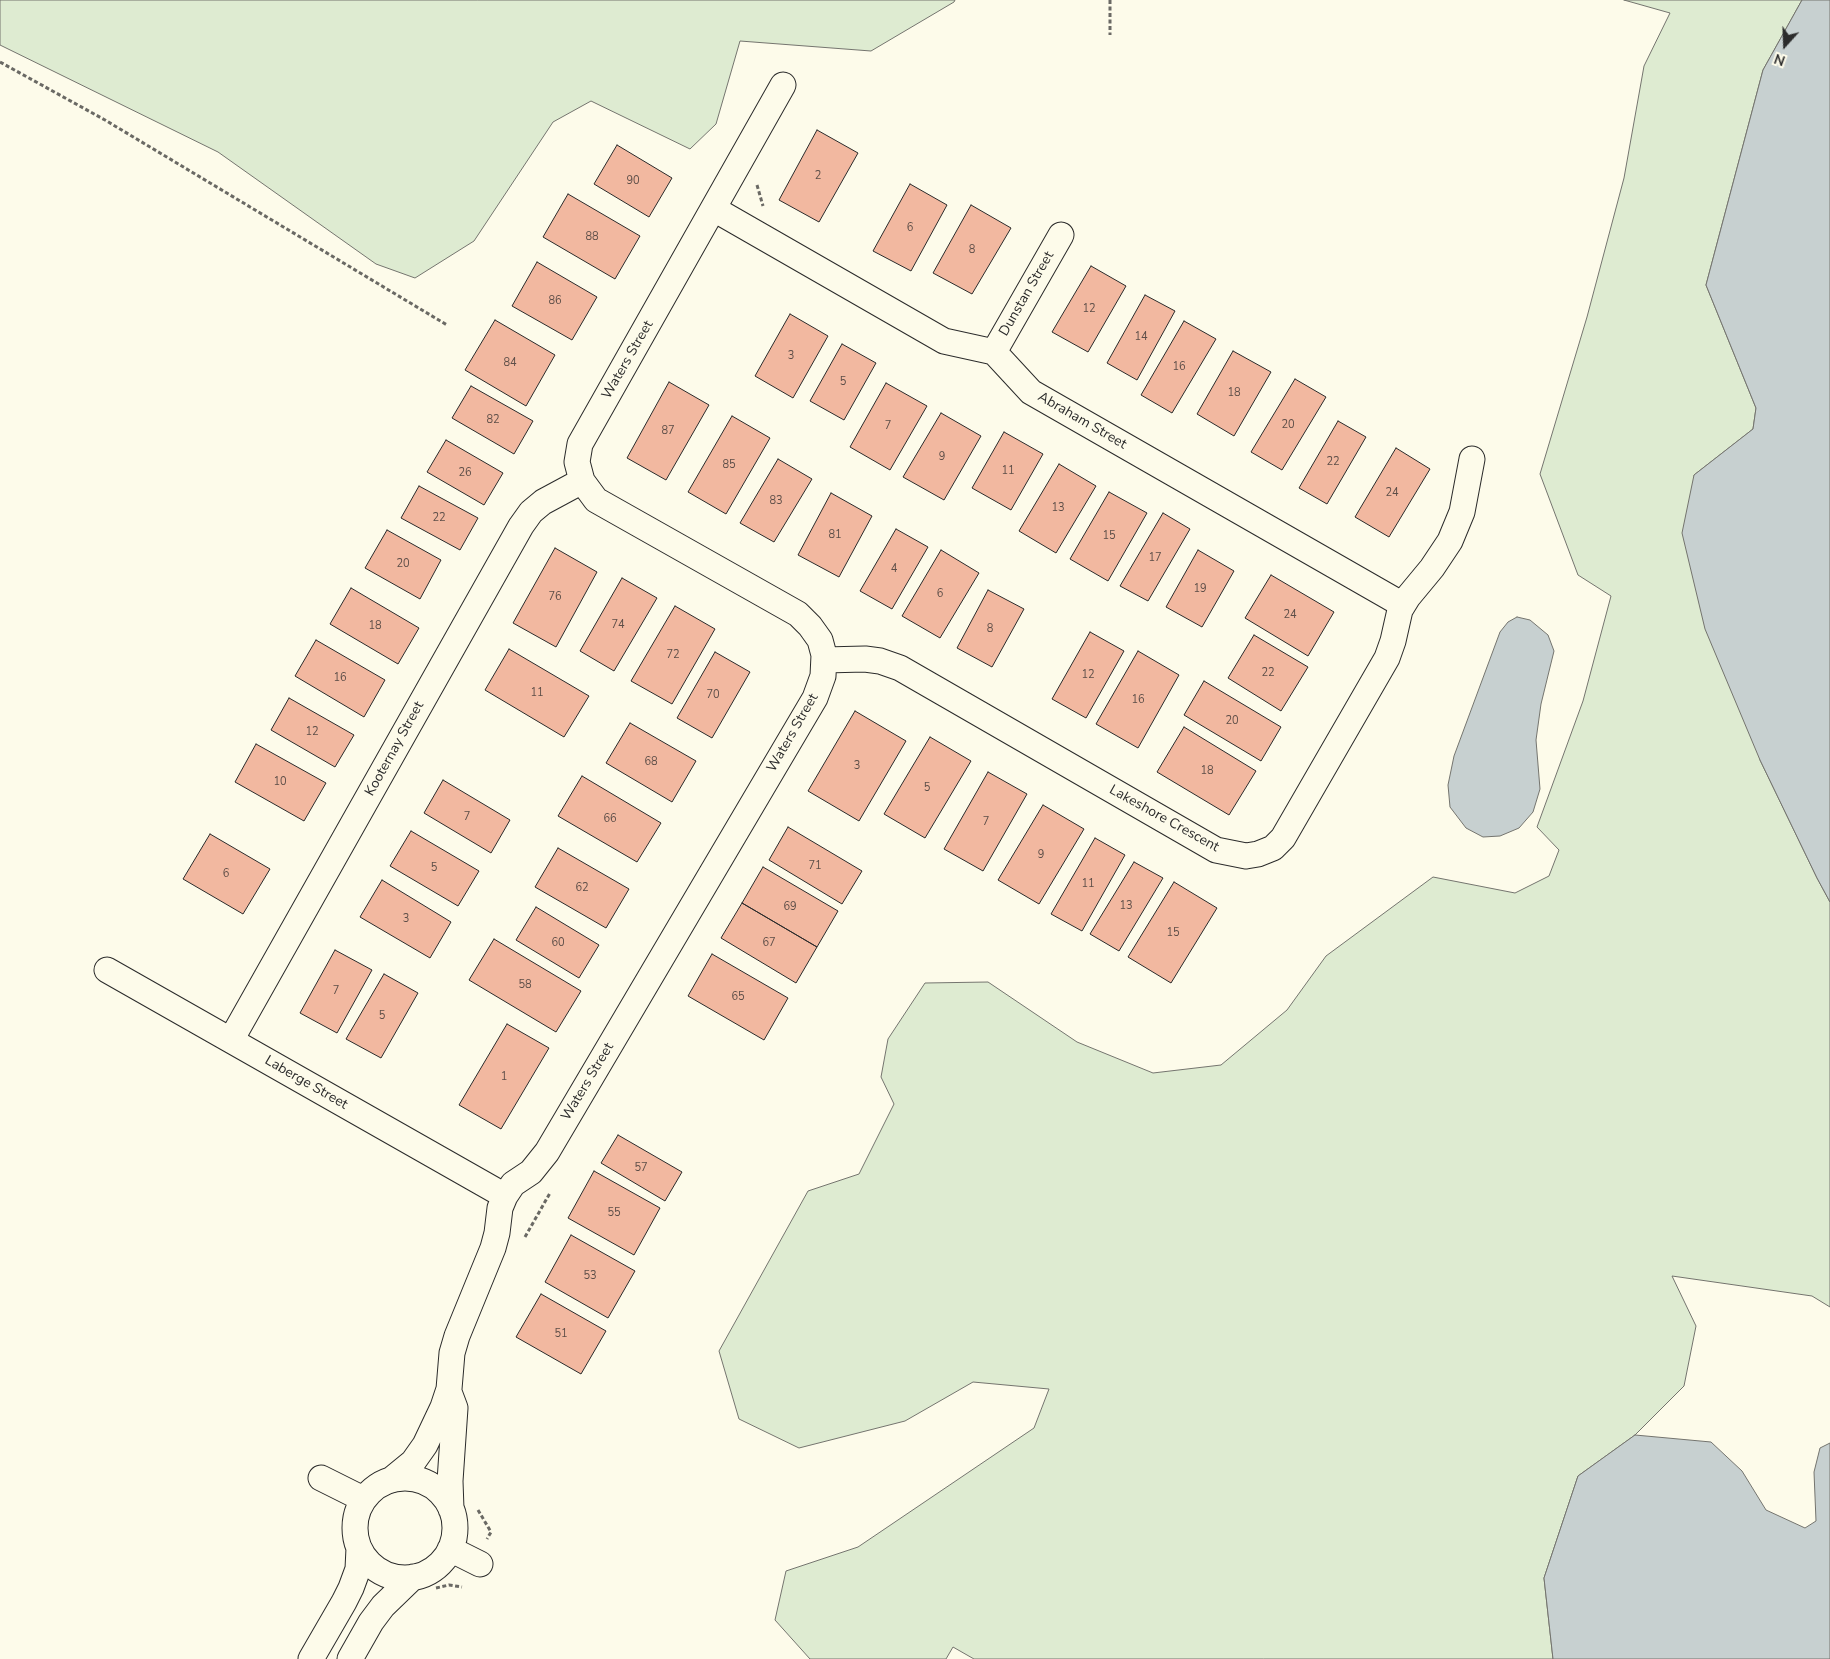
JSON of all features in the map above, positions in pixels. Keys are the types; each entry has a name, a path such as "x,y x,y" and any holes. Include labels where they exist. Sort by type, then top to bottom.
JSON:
{"street":[{"name":"Waters Street","path":"504,1196 513,1184 531,1172 547,1152 815,698 823,676 824,655 820,640 798,614 596,500 582,481 577,462 580,444 783,85"},
{"path":"714,209 944,341 994,352"},
{"name":"Dunstan Street","path":"994,352 1060,235"},
{"name":"Abraham Street","path":"994,352 1031,392 1403,605"},
{"name":"Lakeshore Crescent","path":"824,660 865,659 880,661 900,668 1216,850 1246,856 1258,854 1274,848 1283,838 1387,658 1400,610 1432,568 1450,540 1462,512 1472,459"},
{"name":"Kooternay Street","path":"231,1040 521,526 531,512 543,502 582,481"},
{"name":"Laberge Street","path":"107,970 504,1196"},
{"path":"311,1659 344,1602 358,1569 358,1548 354,1532 356,1514 363,1499 375,1487 390,1480 413,1462 425,1445 443,1408 449,1389 452,1353 460,1327 493,1248 504,1196"},
{"path":"449,1389 455,1408 450,1481 451,1510"},
{"path":"321,1478 363,1499"},
{"path":"350,1659 371,1622 383,1606 422,1584 428,1572 441,1562 450,1549 455,1534 454,1518 451,1510 438,1490 424,1482 408,1478 390,1480"},
{"path":"358,1548 368,1563 382,1572 422,1584"},
{"path":"450,1549 478,1563"}],"path":[{"path":"1110,0 1110,35"},
{"path":"0,62 105,120 447,325"},
{"path":"752,231 763,206 757,186 760,177"},
{"path":"524,1240 553,1188"},
{"path":"422,1584 462,1587 478,1563 491,1532 478,1508"}],"green space":[{"path":"0,0 955,0 871,51 740,41 716,124 690,149 591,101 553,122 474,241 415,278 376,264 218,152 0,45"},
{"path":"1624,0 1802,0 1763,70 1706,285 1756,408 1753,429 1694,475 1760,760 1830,902 1830,1307 1812,1296 1672,1276 1696,1326 1684,1386 1635,1435 1578,1476 1544,1578 1553,1659 974,1659 953,1647 946,1659 810,1659 775,1620 786,1571 858,1547 1034,1428 1049,1389 973,1382 905,1421 799,1448 739,1419 719,1351 808,1191 859,1174 894,1104 881,1077 888,1039 925,983 988,982 1077,1042 1153,1073 1221,1065 1287,1010 1326,956 1433,877 1515,893 1549,876 1559,850 1537,827 1583,701 1611,596 1578,575 1540,474 1587,317 1624,178 1644,66 1670,13"}],"shaded area":[{"path":"1802,0 1830,0 1830,902 1760,760 1705,629 1682,533 1694,475 1753,429 1756,408 1706,285 1763,70"},
{"path":"1517,617 1530,620 1548,635 1554,651 1541,704 1536,740 1540,789 1533,812 1519,828 1500,836 1483,837 1466,828 1450,807 1448,785 1454,756 1500,632 1508,622"},
{"path":"1635,1435 1711,1442 1742,1471 1766,1510 1805,1528 1816,1521 1814,1472 1820,1448 1830,1443 1830,1659 1553,1659 1544,1578 1578,1476"}],"building":[{"path":"817,130 858,153 819,222 779,200"},
{"path":"617,145 672,178 649,217 594,184"},
{"path":"910,184 947,205 911,271 873,251"},
{"path":"568,194 640,236 615,279 543,237"},
{"path":"971,205 1011,228 972,294 933,273"},
{"path":"537,262 597,297 572,340 512,306"},
{"path":"1091,266 1126,286 1088,352 1052,332"},
{"path":"1145,295 1175,311 1137,380 1107,363"},
{"path":"790,314 828,336 793,398 755,376"},
{"path":"495,320 555,355 526,406 465,370"},
{"path":"1184,321 1216,339 1172,413 1141,395"},
{"path":"842,344 876,363 844,420 810,401"},
{"path":"1233,351 1271,372 1234,436 1197,414"},
{"path":"1295,379 1326,397 1282,470 1251,452"},
{"path":"669,382 709,405 666,480 627,458"},
{"path":"886,383 927,406 890,470 850,447"},
{"path":"471,386 533,421 514,454 452,418"},
{"path":"941,413 981,436 944,500 903,477"},
{"path":"732,416 770,438 726,514 688,492"},
{"path":"1338,421 1366,437 1327,504 1299,488"},
{"path":"1004,432 1043,454 1011,510 972,488"},
{"path":"446,440 503,473 484,505 427,472"},
{"path":"1396,448 1430,469 1389,537 1355,517"},
{"path":"778,459 812,479 774,542 740,523"},
{"path":"1059,464 1096,486 1056,553 1019,531"},
{"path":"419,486 478,518 460,550 401,518"},
{"path":"1109,492 1147,513 1108,581 1070,559"},
{"path":"831,493 872,516 839,577 798,555"},
{"path":"1163,513 1190,529 1148,601 1120,586"},
{"path":"896,529 928,547 892,609 860,591"},
{"path":"387,530 441,560 420,599 365,568"},
{"path":"555,548 597,572 556,647 513,623"},
{"path":"941,550 979,573 940,638 902,616"},
{"path":"1198,550 1234,571 1202,627 1166,607"},
{"path":"1271,575 1334,612 1308,656 1245,618"},
{"path":"622,578 657,598 614,671 580,651"},
{"path":"351,588 419,628 398,664 330,624"},
{"path":"988,590 1024,609 992,667 957,648"},
{"path":"675,606 715,629 672,704 631,681"},
{"path":"1090,632 1124,651 1086,718 1052,699"},
{"path":"1254,635 1308,667 1281,711 1228,678"},
{"path":"316,640 385,680 364,717 295,676"},
{"path":"509,649 589,696 564,737 485,690"},
{"path":"1138,651 1179,675 1138,748 1096,724"},
{"path":"715,652 750,672 712,738 677,718"},
{"path":"1204,681 1281,727 1261,761 1184,715"},
{"path":"289,698 354,735 335,767 271,730"},
{"path":"855,711 906,741 859,821 808,791"},
{"path":"630,723 696,761 672,802 606,763"},
{"path":"1184,727 1256,771 1229,815 1157,772"},
{"path":"930,737 971,761 925,838 884,814"},
{"path":"256,744 326,783 304,821 235,782"},
{"path":"988,772 1027,794 983,871 944,849"},
{"path":"582,776 661,823 637,862 558,816"},
{"path":"443,780 510,820 491,853 424,813"},
{"path":"1043,805 1084,829 1039,904 998,880"},
{"path":"788,827 862,871 842,904 769,860"},
{"path":"411,831 479,871 458,906 390,866"},
{"path":"210,834 270,869 243,914 183,879"},
{"path":"1095,838 1125,855 1082,931 1051,914"},
{"path":"558,848 629,889 606,928 535,887"},
{"path":"1134,862 1163,878 1119,951 1090,934"},
{"path":"763,867 838,911 817,947 742,903"},
{"path":"382,880 451,922 430,958 360,917"},
{"path":"1174,882 1217,908 1171,983 1128,957"},
{"path":"742,903 817,947 796,983 721,938"},
{"path":"536,907 599,945 579,978 516,940"},
{"path":"494,939 581,991 556,1032 469,980"},
{"path":"335,950 372,970 337,1033 300,1013"},
{"path":"712,954 788,998 764,1040 688,996"},
{"path":"384,974 418,993 381,1058 346,1039"},
{"path":"507,1024 549,1048 501,1129 459,1105"},
{"path":"618,1135 682,1172 665,1201 601,1163"},
{"path":"594,1171 660,1208 634,1255 568,1218"},
{"path":"571,1235 635,1271 608,1318 545,1282"},
{"path":"541,1294 606,1331 581,1374 516,1337"}]}
